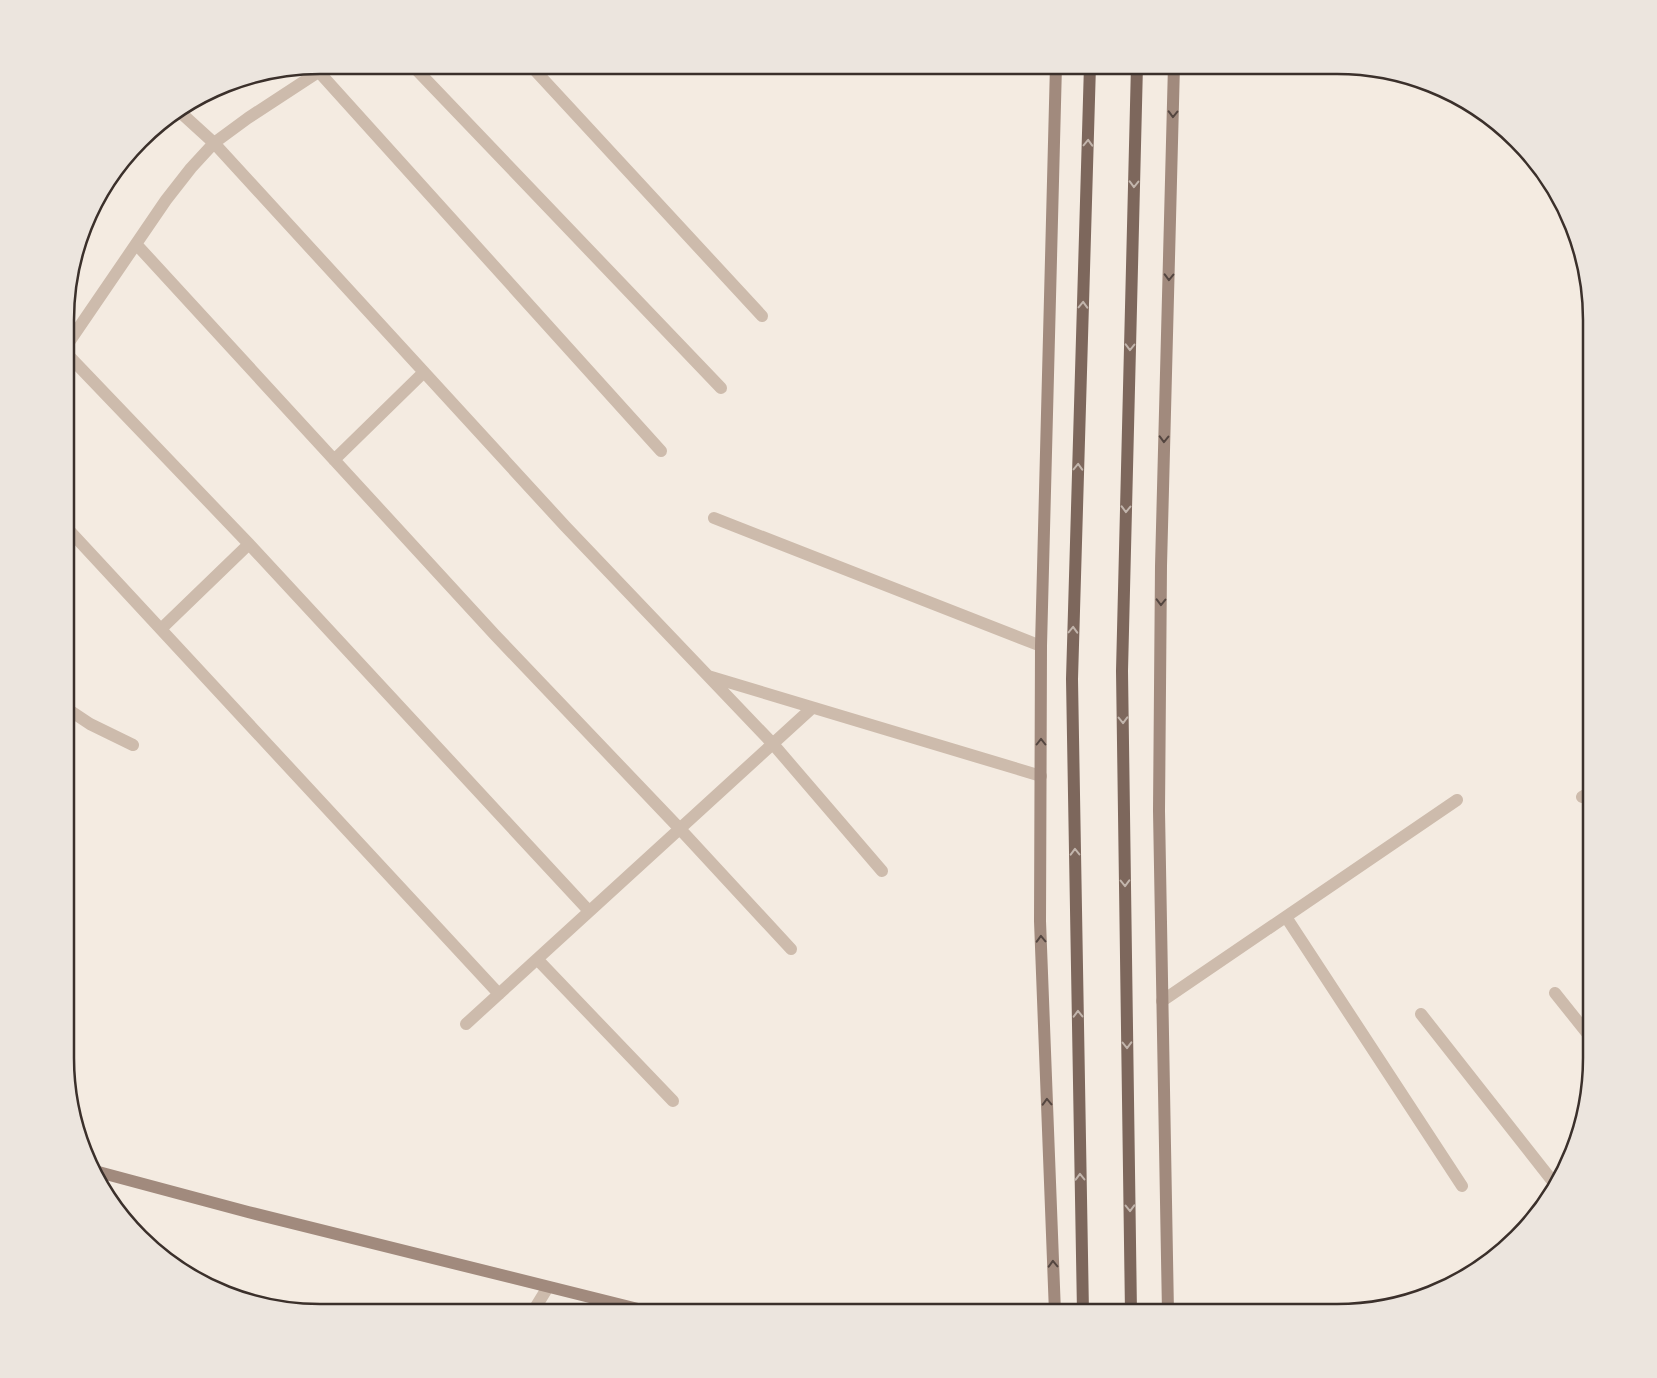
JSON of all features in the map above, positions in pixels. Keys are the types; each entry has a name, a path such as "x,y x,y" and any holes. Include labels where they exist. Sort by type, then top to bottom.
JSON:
{"main road":[{"path":"1055,1304 1040,921 1041,646 1056,74"},
{"path":"1083,1304 1072,679 1090,74"},
{"path":"1131,1304 1122,671 1137,74"},
{"path":"1168,1304 1159,811 1161,576 1174,74"},
{"path":"102,1173 248,1212 617,1304"}],"street":[{"path":"74,335 166,200 214,143 315,74"},
{"path":"329,74 661,451"},
{"path":"421,74 720,388"},
{"path":"538,74 762,316"},
{"path":"183,115 214,143 565,526 706,676 773,744 882,870"},
{"path":"136,244 502,642 791,949"},
{"path":"74,361 249,544 590,911"},
{"path":"334,460 424,372"},
{"path":"714,518 1041,646"},
{"path":"74,536 498,994"},
{"path":"161,629 249,544"},
{"path":"706,676 1041,776"},
{"path":"466,1024 812,708"},
{"path":"74,713 133,744"},
{"path":"1162,1001 1457,800"},
{"path":"1286,917 1462,1186"},
{"path":"537,959 673,1101"},
{"path":"1555,994 1583,1027"},
{"path":"1421,1014 1551,1179"},
{"path":"538,1304 548,1287"}]}
